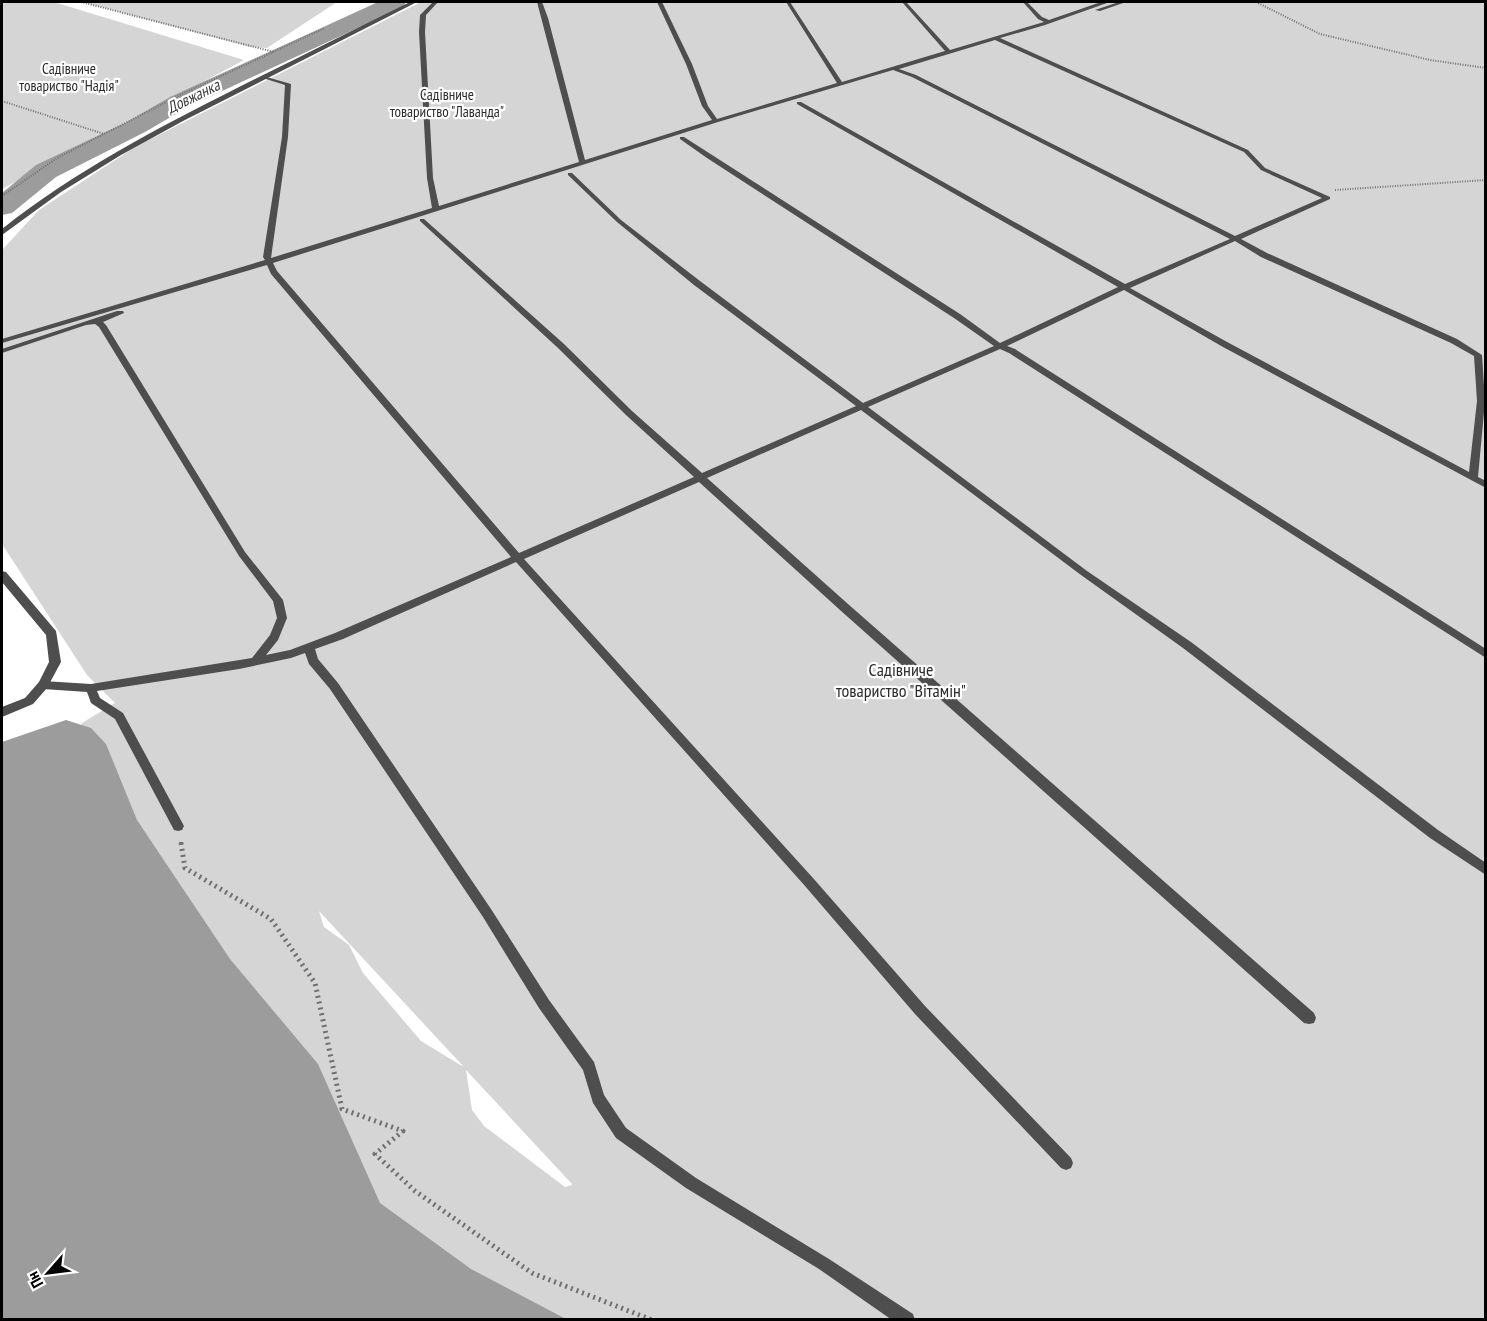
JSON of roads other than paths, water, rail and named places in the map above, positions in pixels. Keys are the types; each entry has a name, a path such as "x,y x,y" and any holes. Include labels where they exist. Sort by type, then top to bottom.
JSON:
{"street":[{"path":"2,233 61,187 90,169 178,120 414,2"},
{"path":"2,575 52,634 55,662 43,685 29,701 2,712"}],"lane":[{"path":"435,2 423,15 422,32 430,178 436,209"},
{"path":"539,2 583,163"},
{"path":"659,2 689,64 705,106 716,121"},
{"path":"788,2 841,85"},
{"path":"904,2 949,52"},
{"path":"1025,2 1041,18 1049,22"},
{"path":"2,341 422,220 682,138 904,72 1105,2"},
{"path":"2,351 436,209 716,121 1123,2"},
{"path":"43,685 91,688 291,654 518,558 1328,198 1263,169 1246,151 999,40"},
{"path":"893,69 904,72 1264,255 1454,341 1478,355 1481,401 1473,478"},
{"path":"265,77 288,84 285,136 267,257 289,290 518,558 809,882 920,1010 1066,1163"},
{"path":"799,103 1278,374 1485,485"},
{"path":"682,138 709,158 957,316 999,346 1012,351 1485,654"},
{"path":"570,174 619,221 861,407 1084,573 1186,645 1485,870"},
{"path":"422,220 561,345 629,413 1309,1018"},
{"path":"96,322 102,325 242,554 278,600 282,618 274,638 256,661"},
{"path":"309,647 313,661 334,686 487,913 544,1004 589,1067 598,1098 621,1133 691,1183 824,1264 907,1320"},
{"path":"91,688 95,700 119,716 178,826"}],"waterway":[{"name":"Довжанка","path":"2,207 46,171 136,127 179,102 395,2"}],"park label":[{"name":"Садівниче товариство \"Надія\"","path":"69,76"},
{"name":"Садівниче товариство \"Лаванда\"","path":"447,102"},
{"name":"Садівниче товариство \"Вітамін\"","path":"901,679"}]}
